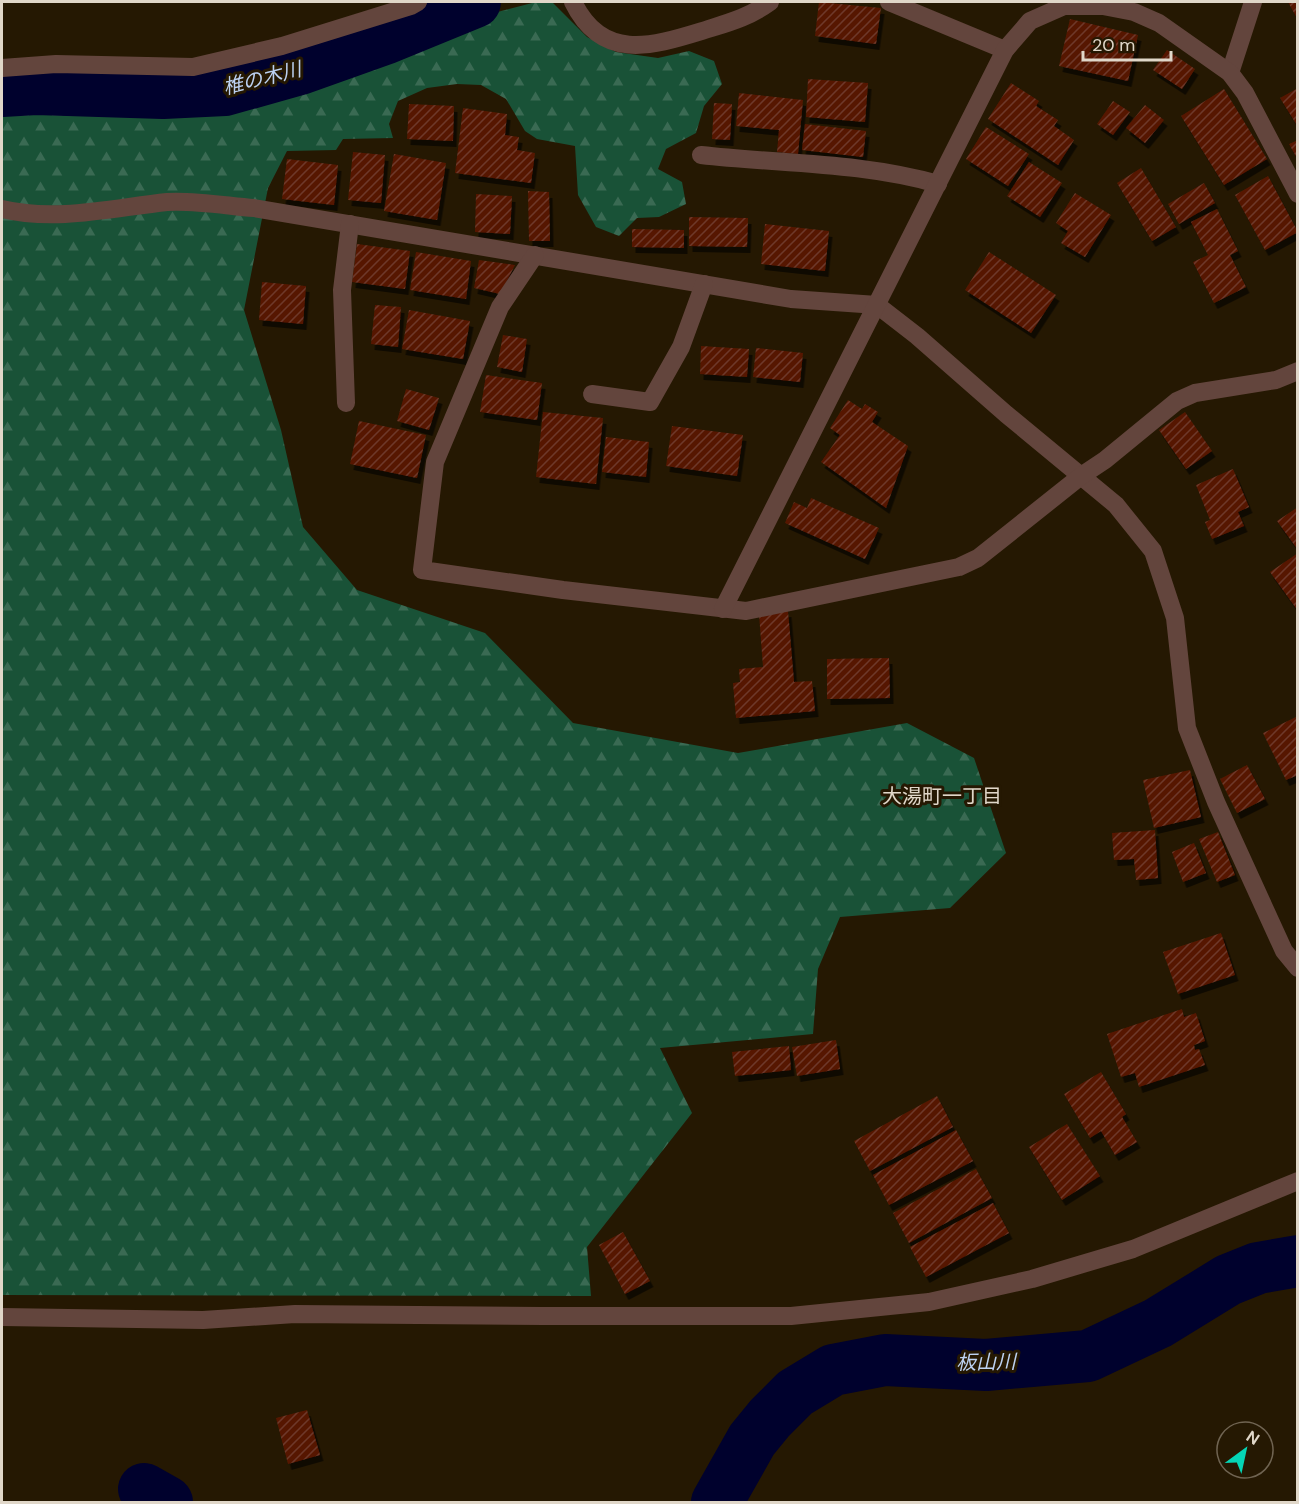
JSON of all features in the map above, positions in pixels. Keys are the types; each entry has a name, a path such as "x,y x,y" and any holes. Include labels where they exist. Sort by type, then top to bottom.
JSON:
{"street":[{"path":"2,68 56,64 193,67 282,46 411,6 417,2"},
{"path":"573,2 579,14 597,32 617,43 642,46 662,44 732,22 753,14 770,2"},
{"path":"889,2 1005,50"},
{"path":"1230,73 1253,2"},
{"path":"723,609 1005,50 1030,21 1064,6 1103,6 1134,12 1159,23 1230,73 1245,93 1298,194"},
{"path":"701,155 796,162 907,175 938,184"},
{"path":"2,209 45,216 170,202 254,208 791,299 877,305 917,336 1006,414 1116,505 1153,551 1175,618 1187,728 1216,802 1284,951 1298,968"},
{"path":"346,403 342,290 350,224"},
{"path":"535,255 500,307 435,462 422,570 746,611 959,567 978,558 1177,401 1195,393 1276,380 1298,371"},
{"path":"592,394 650,402 681,347 704,284"},
{"path":"2,1317 203,1320 295,1314 792,1316 929,1302 1032,1279 1132,1249 1298,1181"}],"green space":[{"path":"536,2 552,2 587,37 616,52 658,58 689,51 714,61 722,84 704,106 696,133 666,149 658,169 682,182 686,204 659,217 637,218 619,236 596,227 578,195 575,146 537,139 525,131 506,99 481,85 457,84 427,88 398,101 389,124 393,138 343,139 336,150 287,151 268,188 244,310 281,430 303,527 357,590 485,633 573,723 738,753 907,723 974,758 1006,853 950,908 840,917 818,969 813,1034 660,1048 692,1113 587,1247 591,1296 2,1295 2,108 89,106 223,93 423,37 478,17"}],"building":[{"path":"819,2 881,8 876,44 815,36"},
{"path":"1288,2 1298,2 1298,20"},
{"path":"1070,19 1138,35 1128,81 1059,66"},
{"path":"1167,50 1195,69 1182,89 1153,70"},
{"path":"808,79 868,83 865,122 806,117"},
{"path":"1011,83 1039,101 1036,106 1058,120 1054,126 1074,140 1058,165 988,119"},
{"path":"1298,88 1298,127 1280,98"},
{"path":"1224,89 1267,159 1224,185 1181,116"},
{"path":"739,93 803,100 798,154 777,152 779,130 736,126"},
{"path":"1113,101 1130,112 1113,135 1097,124"},
{"path":"714,103 732,104 730,140 712,139"},
{"path":"409,104 454,106 453,141 407,139"},
{"path":"1145,105 1164,120 1145,143 1126,128"},
{"path":"463,108 507,114 505,135 519,137 517,150 535,153 531,183 455,173"},
{"path":"805,124 866,131 863,157 802,150"},
{"path":"986,127 1029,154 1008,186 966,159"},
{"path":"1298,140 1298,160 1289,144"},
{"path":"353,152 385,155 381,203 348,200"},
{"path":"394,154 446,163 437,220 384,211"},
{"path":"287,159 338,165 334,205 282,199"},
{"path":"1029,162 1062,183 1040,217 1007,196"},
{"path":"1141,168 1176,227 1152,241 1117,183"},
{"path":"1268,176 1298,232 1265,250 1235,195"},
{"path":"1204,183 1215,203 1179,224 1168,204"},
{"path":"528,191 549,192 550,241 529,241"},
{"path":"1075,193 1111,215 1085,257 1061,243 1068,231 1056,223"},
{"path":"476,194 512,196 510,234 475,232"},
{"path":"1217,209 1238,251 1230,255 1246,287 1214,303 1193,262 1208,255 1191,222"},
{"path":"689,217 748,218 747,247 689,246"},
{"path":"765,224 829,231 825,271 761,264"},
{"path":"632,229 684,230 684,248 632,247"},
{"path":"357,244 410,251 405,289 352,282"},
{"path":"416,252 471,261 466,299 410,290"},
{"path":"989,252 1056,295 1031,333 965,290"},
{"path":"479,260 515,265 500,294 474,288"},
{"path":"262,282 306,286 303,324 259,320"},
{"path":"375,305 401,307 398,347 371,344"},
{"path":"409,310 470,321 463,359 402,349"},
{"path":"503,335 527,339 522,372 497,367"},
{"path":"701,346 749,349 747,377 700,374"},
{"path":"756,348 803,353 800,382 753,377"},
{"path":"486,375 542,383 537,420 480,412"},
{"path":"406,389 439,398 429,430 397,421"},
{"path":"848,400 862,409 865,404 878,412 872,422 908,446 886,508 821,462 840,435 830,428"},
{"path":"543,412 603,418 596,484 536,477"},
{"path":"1185,412 1212,451 1186,469 1159,430"},
{"path":"359,421 426,435 417,478 350,464"},
{"path":"672,426 743,435 737,476 666,466"},
{"path":"606,437 649,442 646,477 602,472"},
{"path":"1233,469 1249,507 1238,512 1244,526 1212,539 1205,522 1210,520 1196,485"},
{"path":"811,498 879,528 865,559 785,523 794,502 807,508"},
{"path":"1298,507 1298,550 1277,521"},
{"path":"1298,553 1298,611 1270,572"},
{"path":"788,611 794,682 812,681 815,711 736,718 733,683 740,682 739,669 763,667 759,614"},
{"path":"889,658 890,698 827,699 827,659"},
{"path":"1298,716 1298,775 1286,780 1263,733"},
{"path":"1247,765 1265,799 1237,813 1220,779"},
{"path":"1190,770 1201,817 1154,828 1143,780"},
{"path":"1155,830 1158,878 1136,880 1134,859 1114,860 1112,833"},
{"path":"1218,832 1235,875 1217,882 1199,839"},
{"path":"1194,843 1206,873 1183,882 1172,852"},
{"path":"1221,933 1235,975 1178,994 1163,952"},
{"path":"1182,1009 1184,1017 1196,1013 1205,1041 1194,1045 1195,1050 1199,1049 1205,1065 1139,1087 1135,1073 1121,1077 1107,1034"},
{"path":"836,1040 840,1069 797,1076 792,1047"},
{"path":"789,1046 791,1070 735,1076 732,1052"},
{"path":"1101,1072 1126,1114 1122,1117 1137,1142 1115,1155 1101,1131 1090,1138 1064,1094"},
{"path":"937,1096 953,1127 870,1171 854,1141"},
{"path":"1067,1124 1100,1176 1062,1200 1029,1147"},
{"path":"956,1130 973,1161 889,1205 873,1175"},
{"path":"976,1169 992,1198 909,1243 893,1213"},
{"path":"993,1203 1009,1233 926,1277 910,1247"},
{"path":"623,1232 650,1281 625,1294 599,1245"},
{"path":"307,1410 320,1455 288,1464 276,1418"}],"waterway":[{"name":"椎の木川","path":"2,91 36,89 163,93 225,90 300,69 387,38 475,2"},
{"name":"板山川","path":"717,1502 752,1440 770,1418 795,1393 833,1370 885,1360 986,1365 1088,1356 1158,1323 1228,1280 1258,1268 1298,1261"},
{"name":"板山川","path":"144,1489 167,1502"}],"district":[{"name":"大湯町一丁目","path":"942,796"}]}
